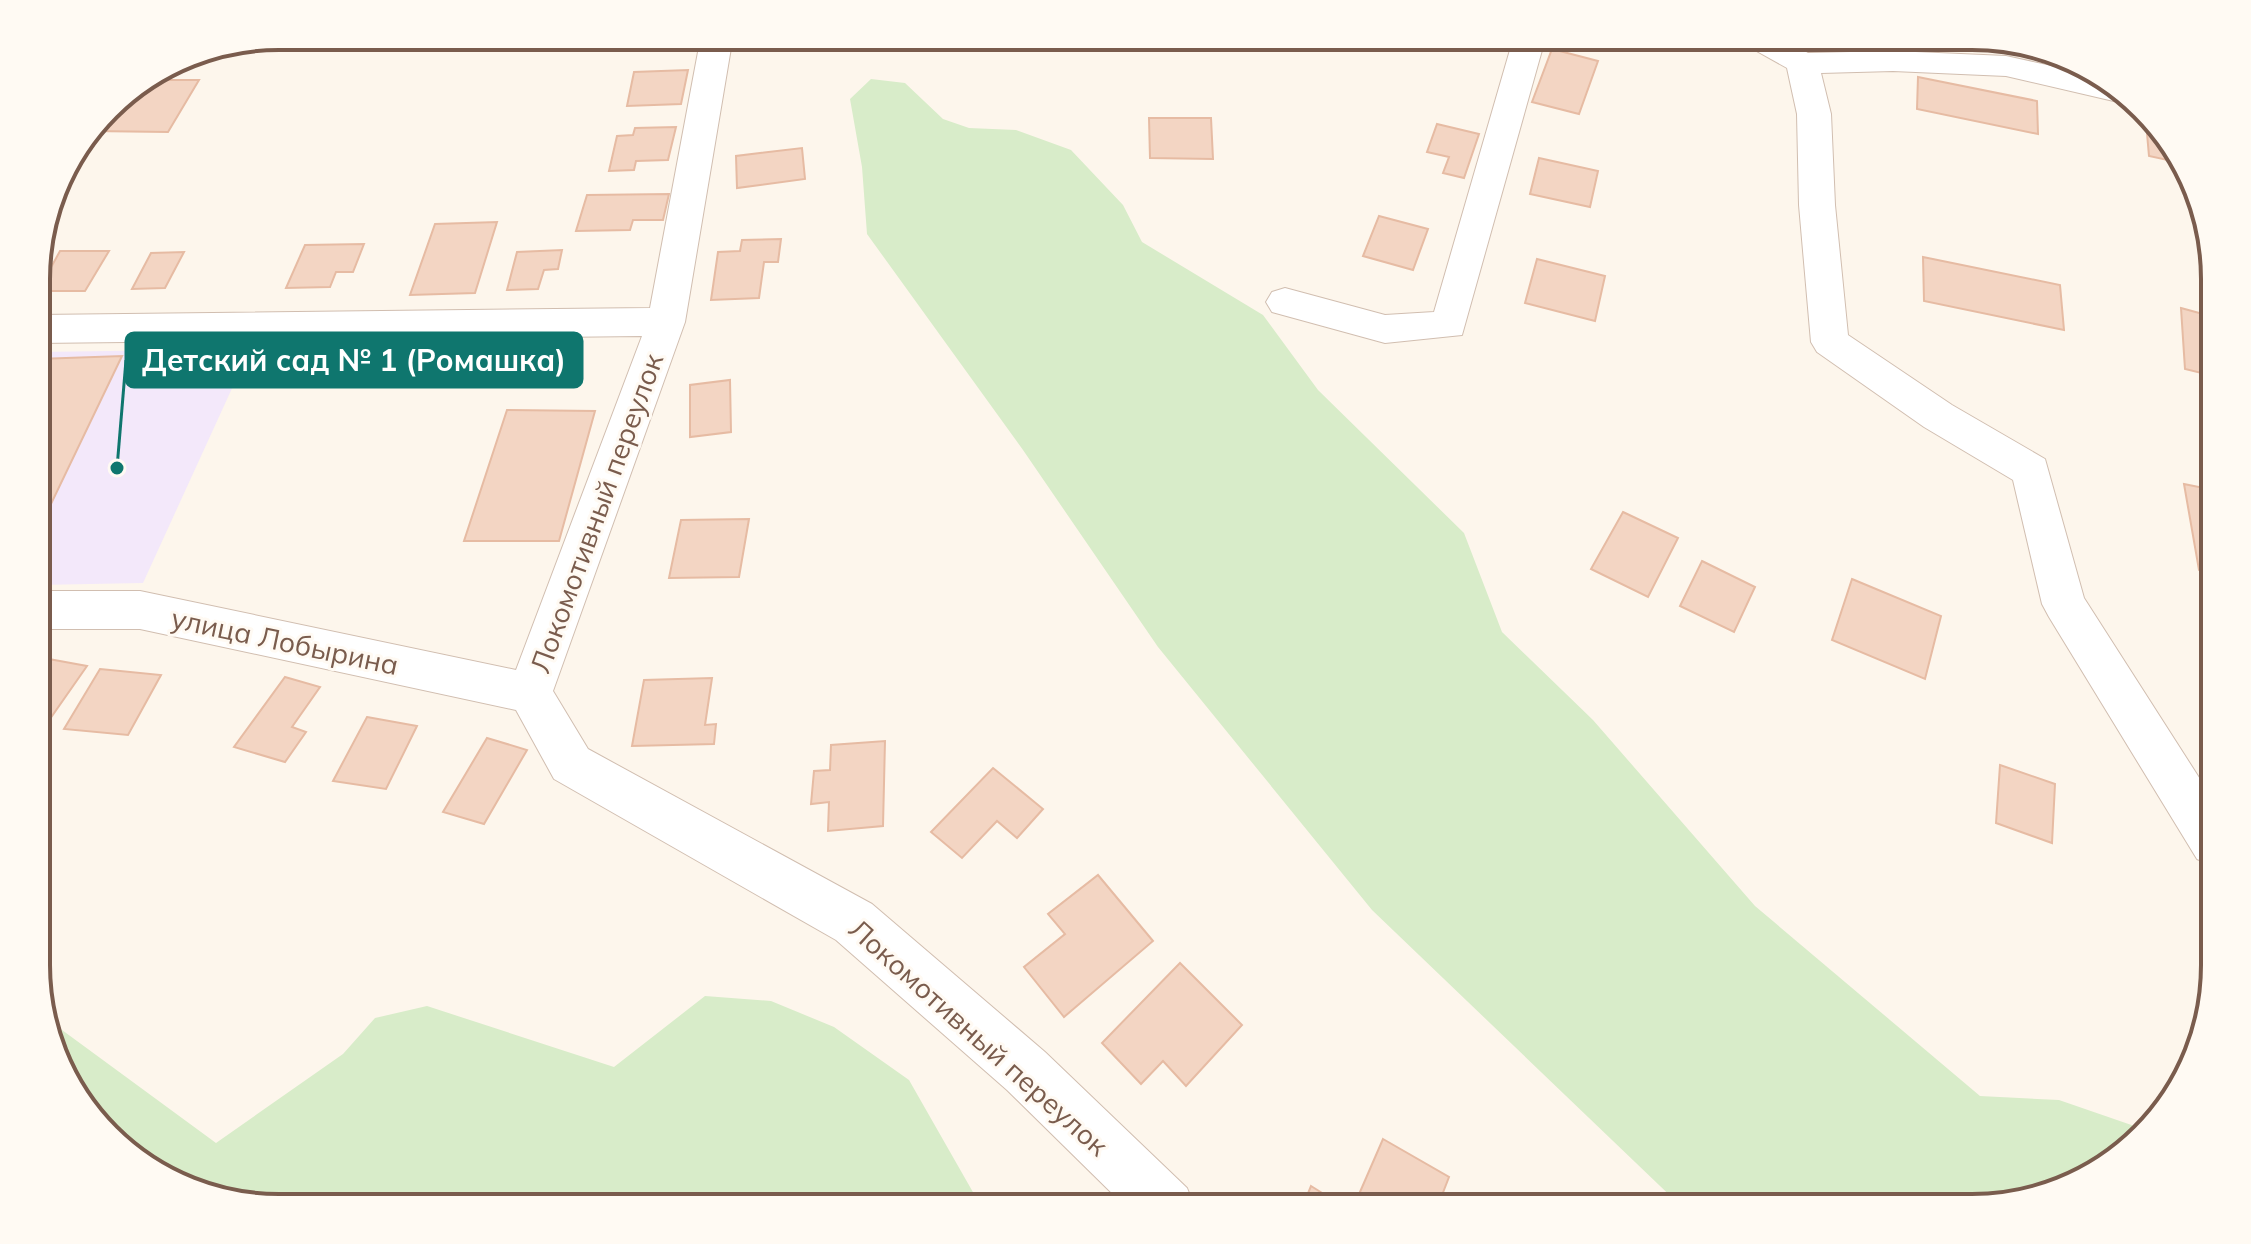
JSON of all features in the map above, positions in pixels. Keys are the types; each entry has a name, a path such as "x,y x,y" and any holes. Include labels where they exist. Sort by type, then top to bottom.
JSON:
{"street":[{"name":"Локомотивный переулок","path":"715,50 666,322 530,693 571,764 854,922 1026,1071 1153,1194"},
{"path":"1285,302 1385,329 1449,325 1526,50"},
{"path":"1778,50 1802,63 1893,61 2006,66 2094,86"},
{"path":"1802,63 1814,114 1817,205 1830,342 1938,416 2031,471 2064,604 2201,822"},
{"path":"50,329 666,322"},
{"name":"улица Лобырина","path":"50,610 140,610 530,693"}],"shaded area":[{"path":"250,349 143,583 50,585 50,352"}],"green space":[{"path":"871,79 905,83 943,119 969,128 1016,130 1071,150 1123,205 1142,242 1263,315 1318,390 1464,533 1502,632 1593,720 1755,906 1980,1096 2059,1100 2134,1126 2099,1155 2073,1170 2017,1190 1987,1194 1668,1194 1372,910 1158,647 1023,450 867,234 862,167 850,99"},
{"path":"705,996 771,1001 834,1027 909,1080 974,1194 249,1192 191,1177 140,1147 117,1127 89,1092 74,1066 59,1028 216,1143 343,1054 375,1018 427,1006 614,1067"}],"building":[{"path":"1552,50 1598,61 1579,114 1532,102"},
{"path":"688,70 681,104 627,106 634,72"},
{"path":"1918,77 2037,101 2038,134 1917,109"},
{"path":"199,80 168,132 105,131 128,107 164,81"},
{"path":"1149,118 1211,118 1213,159 1150,158"},
{"path":"1437,124 1479,134 1464,178 1443,173 1449,157 1427,152"},
{"path":"676,127 668,160 636,161 634,170 609,171 617,136 633,135 635,128"},
{"path":"2147,132 2167,160 2149,156"},
{"path":"802,148 805,179 737,188 736,156"},
{"path":"1539,158 1598,171 1590,207 1530,194"},
{"path":"669,194 663,220 633,220 630,230 576,231 587,195"},
{"path":"1379,216 1428,229 1413,270 1363,256"},
{"path":"497,222 475,293 410,295 435,224"},
{"path":"781,239 778,262 764,262 759,298 711,300 718,252 740,251 742,240"},
{"path":"364,244 353,272 336,272 330,287 286,288 305,245"},
{"path":"562,250 558,269 544,270 538,289 507,290 517,252"},
{"path":"60,251 109,251 85,291 50,291 51,268"},
{"path":"184,252 165,288 132,289 151,253"},
{"path":"1923,257 2060,285 2064,330 1924,301"},
{"path":"1537,259 1605,276 1595,321 1525,303"},
{"path":"2181,308 2201,313 2201,373 2185,369"},
{"path":"122,356 50,506 50,359"},
{"path":"730,380 731,432 690,437 690,385"},
{"path":"507,410 595,411 559,541 464,541"},
{"path":"2184,484 2201,487 2199,570"},
{"path":"1623,512 1678,538 1648,597 1591,569"},
{"path":"749,519 739,577 669,578 681,520"},
{"path":"1702,561 1755,587 1734,632 1680,606"},
{"path":"1852,579 1941,616 1925,679 1832,640"},
{"path":"50,659 87,666 50,719"},
{"path":"100,669 161,675 128,735 64,729"},
{"path":"285,677 320,687 292,727 306,732 285,762 234,747"},
{"path":"712,678 705,725 716,724 714,744 632,746 644,680"},
{"path":"367,717 417,726 386,789 333,781"},
{"path":"487,738 527,750 484,824 443,812"},
{"path":"885,741 883,826 828,831 829,802 811,804 814,771 830,770 831,745"},
{"path":"2000,765 2055,784 2052,843 1996,823"},
{"path":"993,768 1043,809 1017,838 997,821 962,858 931,832"},
{"path":"1098,875 1153,941 1064,1017 1024,967 1065,934 1048,914"},
{"path":"1180,963 1242,1025 1186,1086 1163,1061 1141,1084 1102,1043"},
{"path":"1383,1139 1449,1177 1442,1194 1359,1194"},
{"path":"1311,1186 1324,1194 1308,1194"}],"place":[{"name":"Детский сад № 1 (Ромашка)","path":"117,468"}]}
